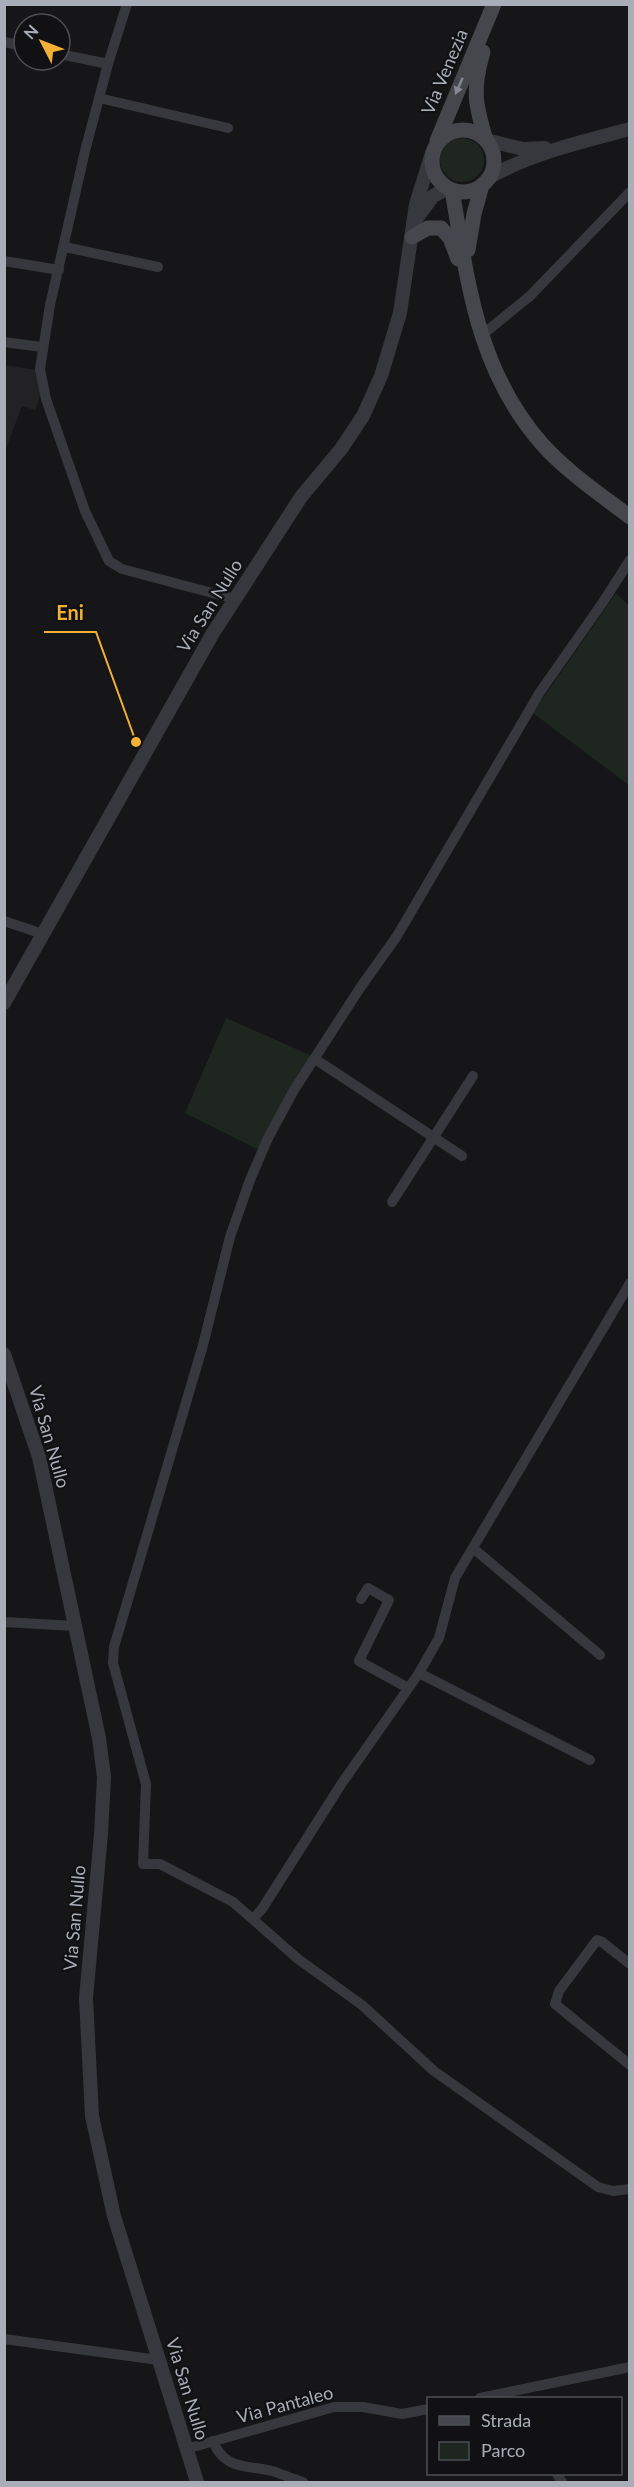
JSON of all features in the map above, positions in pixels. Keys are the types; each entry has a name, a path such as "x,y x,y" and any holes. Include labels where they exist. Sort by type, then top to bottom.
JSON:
{"main road":[{"name":"Via Venezia","path":"486,140 476,109 475,88 493,9"},
{"name":"Via Venezia","path":"434,150 493,9"},
{"path":"467,264 474,214 494,159 486,140 471,131 463,129 447,134 434,150 431,162 436,177 450,189 465,192 485,182"},
{"path":"450,189 467,264 471,299"},
{"path":"412,237 428,228 435,227 441,228 450,238 487,354 517,412 537,437 576,476 630,517"}],"street":[{"path":"128,4 99,98 42,347 40,369 46,399 85,511 109,561 122,569 235,599"},
{"path":"72,56 108,64"},
{"path":"99,98 228,128"},
{"path":"485,182 519,162 559,148 630,129"},
{"path":"486,140 523,149 559,148"},
{"name":"Via San Nullo","path":"4,1003 213,633 301,497 341,449 363,416 381,376 400,313 421,185 434,150"},
{"name":"Via San Nullo","path":"415,220 434,196 450,189"},
{"path":"482,335 530,296 630,192"},
{"path":"65,247 158,267"},
{"path":"4,261 59,270"},
{"path":"4,342 42,347"},
{"path":"630,560 540,692 397,936 360,988 294,1090 268,1138 241,1204 194,1376 114,1647 113,1663 146,1784 143,1864 160,1864 233,1902 254,1918 298,1959 362,2005 434,2071 598,2187 613,2191 630,2189"},
{"path":"4,921 43,934"},
{"path":"315,1059 462,1156"},
{"path":"392,1202 473,1076"},
{"path":"254,1918 342,1783 419,1673 439,1638 455,1578 630,1283"},
{"name":"Via San Nullo","path":"4,1354 39,1457 99,1738 104,1777 86,1998 92,2116 114,2216 197,2482"},
{"path":"473,1548 600,1654"},
{"path":"361,1599 368,1588 389,1600 359,1661 408,1688"},
{"path":"4,1622 75,1626"},
{"path":"419,1673 590,1760"},
{"path":"630,1964 597,1940 559,1991 555,2004 630,2065"},
{"path":"4,2339 159,2360"},
{"path":"485,2397 630,2367"},
{"name":"Via Pantaleo","path":"186,2449 334,2408 363,2407 402,2414 427,2409"},
{"path":"213,2441 217,2452 226,2461 272,2471 303,2482"}],"shaded area":[{"path":"5,365 36,370 41,393 35,410 22,406 5,451"}],"green space":[{"path":"462,138 477,145 484,160 477,175 462,182 447,175 440,160 447,145"},
{"path":"616,593 629,606 629,785 533,713"},
{"path":"226,1018 312,1056 259,1150 185,1113"}],"place":[{"name":"Eni","path":"136,742"}]}
